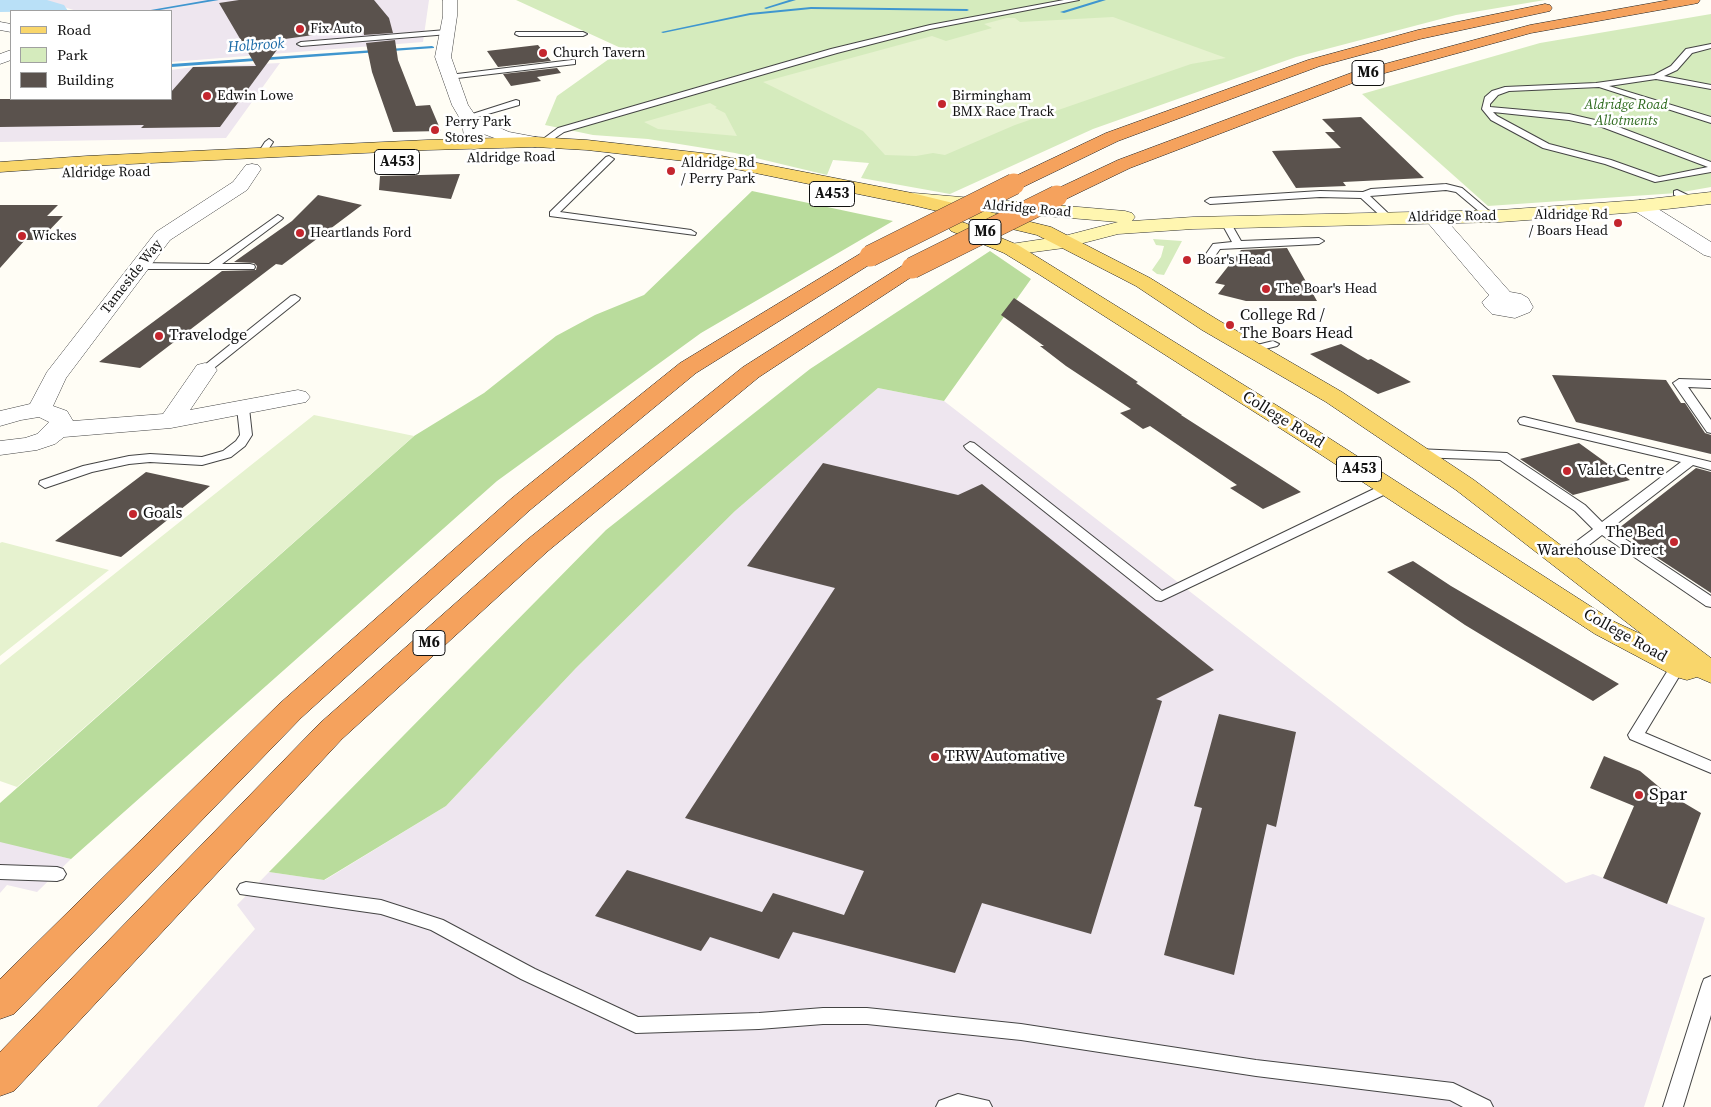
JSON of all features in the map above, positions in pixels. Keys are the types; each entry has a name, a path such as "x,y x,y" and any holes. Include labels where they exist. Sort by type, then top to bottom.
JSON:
{"highway":[{"name":"M6","path":"0,1079 331,731 538,545 751,372 912,268 1124,164 1356,76 1530,29 1694,0"},
{"name":"M6","path":"0,1002 290,711 521,504 688,368 870,256 1112,137 1314,63 1418,36 1560,5"}],"main road":[{"name":"Aldridge Road","path":"0,167 87,161 261,155 474,144 482,149 540,147 633,149 711,159 912,199 1054,237"},
{"name":"Aldridge Road","path":"0,174 82,174 261,155 479,158 540,147 608,159 716,171 900,207 976,233 1010,249"},
{"name":"College Road","path":"1054,237 1143,282 1210,325 1263,346 1334,397 1465,485 1711,672"},
{"name":"College Road","path":"1010,249 1308,436 1605,628 1711,682"},
{"path":"1210,325 1176,332 1186,342 1308,436"}],"street":[{"path":"450,0 450,16 443,57 460,105 469,119 474,144"},
{"path":"469,119 505,137 540,147"},
{"name":"Tameside Way","path":"39,410 55,377 163,236 240,186 261,155"},
{"name":"Aldridge Road","path":"1010,249 1054,237 1118,228 1193,223 1490,216 1640,206 1693,197"},
{"name":"Aldridge Road","path":"912,199 1193,223"},
{"path":"1640,206 1711,251"},
{"path":"1433,217 1503,298"},
{"name":"Aldridge Road","path":"1054,237 1070,222 1141,219"},
{"path":"171,421 205,370"},
{"path":"0,448 28,445 46,438 58,430 171,421 298,397"},
{"path":"0,419 17,413 39,410 50,412 58,416 61,422 58,430"}],"lane":[{"path":"540,147 561,130 834,51 930,27 1075,0"},
{"path":"519,34 583,34"},
{"path":"301,44 445,41"},
{"path":"1614,87 1656,77 1674,68 1689,51 1711,46"},
{"path":"449,77 572,62"},
{"path":"1656,77 1711,87"},
{"path":"1486,110 1488,99 1496,93 1508,90 1596,85 1614,87 1711,120"},
{"path":"469,119 516,103"},
{"path":"1486,110 1569,117 1605,125 1711,167"},
{"path":"1486,110 1494,118 1546,146 1617,165 1658,180 1711,167"},
{"path":"608,159 553,214 692,233"},
{"path":"1210,200 1320,194 1364,195 1371,192 1446,187 1459,190 1490,216"},
{"path":"1364,195 1388,218"},
{"path":"211,267 278,218"},
{"path":"1226,222 1238,244"},
{"path":"1211,254 1217,246 1319,241"},
{"path":"140,266 250,267"},
{"path":"205,370 296,298"},
{"path":"1711,384 1679,383 1711,430"},
{"path":"45,484 88,469 129,460 150,458 202,461 221,456 241,443 246,436 243,408"},
{"path":"1524,421 1711,466"},
{"path":"970,446 1161,598 1387,488"},
{"path":"1416,453 1503,456 1580,508 1601,529 1711,603"},
{"path":"1562,559 1691,461"},
{"path":"1678,665 1636,735 1711,767"},
{"path":"0,872 57,874"},
{"path":"246,889 381,907 436,925 528,974 636,1026 759,1021 824,1016 867,1016 1021,1032 1256,1068 1453,1092 1483,1107"},
{"path":"1673,1107 1711,984"},
{"path":"946,1107 958,1103 982,1107"}],"shaded area":[{"path":"40,0 429,0 423,42 172,62 172,10 74,10"},
{"path":"280,63 226,138 0,142 0,115 34,100 172,100 172,70 193,67"},
{"path":"878,388 944,401 1566,883 1593,874 1705,918 1644,1107 97,1107 255,929 237,905 269,872 325,880 446,806 576,668 735,511"},
{"path":"0,841 71,859 37,892 7,885 0,893"}],"green space":[{"path":"516,0 1545,0 1456,15 1296,57 1093,129 950,194 861,178 869,163 833,160 827,175 735,153 648,139 593,135 545,125 557,96 623,49"},
{"name":"Aldridge Road Allotments","path":"1711,14 1711,187 1677,193 1488,206 1362,94 1540,43"},
{"name":"Birmingham BMX Race Track","path":"1113,17 1226,58 1191,64 1015,125 945,155 933,153 916,156 885,155 863,131 763,82 932,36 946,41 992,28 984,24 1007,18 1015,18 1020,22"},
{"path":"710,103 725,113 737,136 658,129 644,122"},
{"path":"752,191 893,221 701,333 497,481 71,859 0,842 0,803 414,436 484,393 556,336 595,315 644,295"},
{"path":"1153,239 1182,241 1164,275 1157,274 1152,270 1161,257 1164,246 1156,245"},
{"path":"990,251 1031,279 944,401 878,388 735,511 576,668 446,806 324,880 269,872 606,530 810,369"},
{"path":"314,415 414,436 17,787 0,781 0,665"},
{"path":"0,543 109,570 0,656"}],"building":[{"path":"239,0 374,0 389,18 393,33 364,35 363,28 285,39 220,127 141,128 144,125 0,127 0,99 172,100 172,91 193,67 256,66 219,3"},
{"path":"395,40 398,60 416,106 430,105 441,131 393,132 372,72 366,43"},
{"path":"538,45 551,61 498,67 487,51"},
{"path":"557,68 561,73 537,77 541,81 511,86 503,74"},
{"path":"1361,117 1424,178 1343,182 1346,186 1296,188 1272,151 1341,148 1325,132 1335,132 1322,119"},
{"path":"460,174 451,199 379,190 380,176"},
{"path":"318,195 362,205 282,265 276,264 140,368 99,362 222,271 256,270 257,266 254,263 234,262 292,221"},
{"name":"Wickes","path":"0,205 58,205 47,216 63,216 40,240 25,240 0,268"},
{"name":"The Boar's Head","path":"1287,248 1317,301 1246,301 1218,294 1225,285 1215,283 1241,250"},
{"path":"1014,298 1138,382 1136,383 1181,415 1301,492 1263,509 1230,488 1237,485 1150,426 1143,429 1120,413 1131,409 1066,366 1040,346 1044,346 1001,315"},
{"path":"1341,344 1411,382 1378,394 1310,354"},
{"path":"1552,375 1666,380 1681,403 1685,403 1705,433 1711,435 1711,454 1576,422"},
{"name":"Valet Centre","path":"1579,443 1630,480 1573,495 1520,459"},
{"name":"TRW Automative","path":"823,463 958,495 982,484 1214,670 1156,699 1162,701 1091,934 982,903 955,973 793,932 779,959 710,937 701,951 595,916 627,870 762,912 773,893 844,915 864,871 685,818 835,588 747,566"},
{"name":"The Bed Warehouse Direct","path":"1696,468 1711,472 1711,593 1650,553 1619,528"},
{"name":"Goals","path":"146,472 210,486 121,557 55,541"},
{"path":"1413,561 1451,586 1619,684 1593,701 1503,648 1465,625 1387,572"},
{"path":"1219,714 1296,732 1276,827 1267,824 1234,975 1164,955 1202,808 1194,806"},
{"path":"1604,756 1640,771 1664,791 1701,813 1667,904 1603,878 1634,806 1590,788"}],"waterway":[{"path":"153,10 217,0"},
{"path":"766,8 794,0"},
{"name":"Holbrook","path":"1062,12 1104,0"},
{"path":"0,4 51,10"},
{"name":"Holbrook","path":"663,32 750,14 811,8 967,10"},
{"name":"Holbrook","path":"172,66 432,47"}],"place":[{"name":"Fix Auto","path":"300,29"},
{"name":"Church Tavern","path":"543,53"},
{"name":"Edwin Lowe","path":"207,96"},
{"name":"Birmingham BMX Race Track","path":"942,104"},
{"name":"Perry Park Stores","path":"435,130"},
{"name":"Aldridge Rd / Perry Park","path":"671,171"},
{"name":"Aldridge Rd / Boars Head","path":"1618,223"},
{"name":"Heartlands Ford","path":"300,233"},
{"name":"Wickes","path":"22,236"},
{"name":"Boar's Head","path":"1187,260"},
{"name":"The Boar's Head","path":"1266,289"},
{"name":"College Rd / The Boars Head","path":"1230,325"},
{"name":"Travelodge","path":"159,336"},
{"name":"Valet Centre","path":"1567,471"},
{"name":"Goals","path":"133,514"},
{"name":"The Bed Warehouse Direct","path":"1674,542"},
{"name":"TRW Automative","path":"935,757"},
{"name":"Spar","path":"1639,795"}]}
